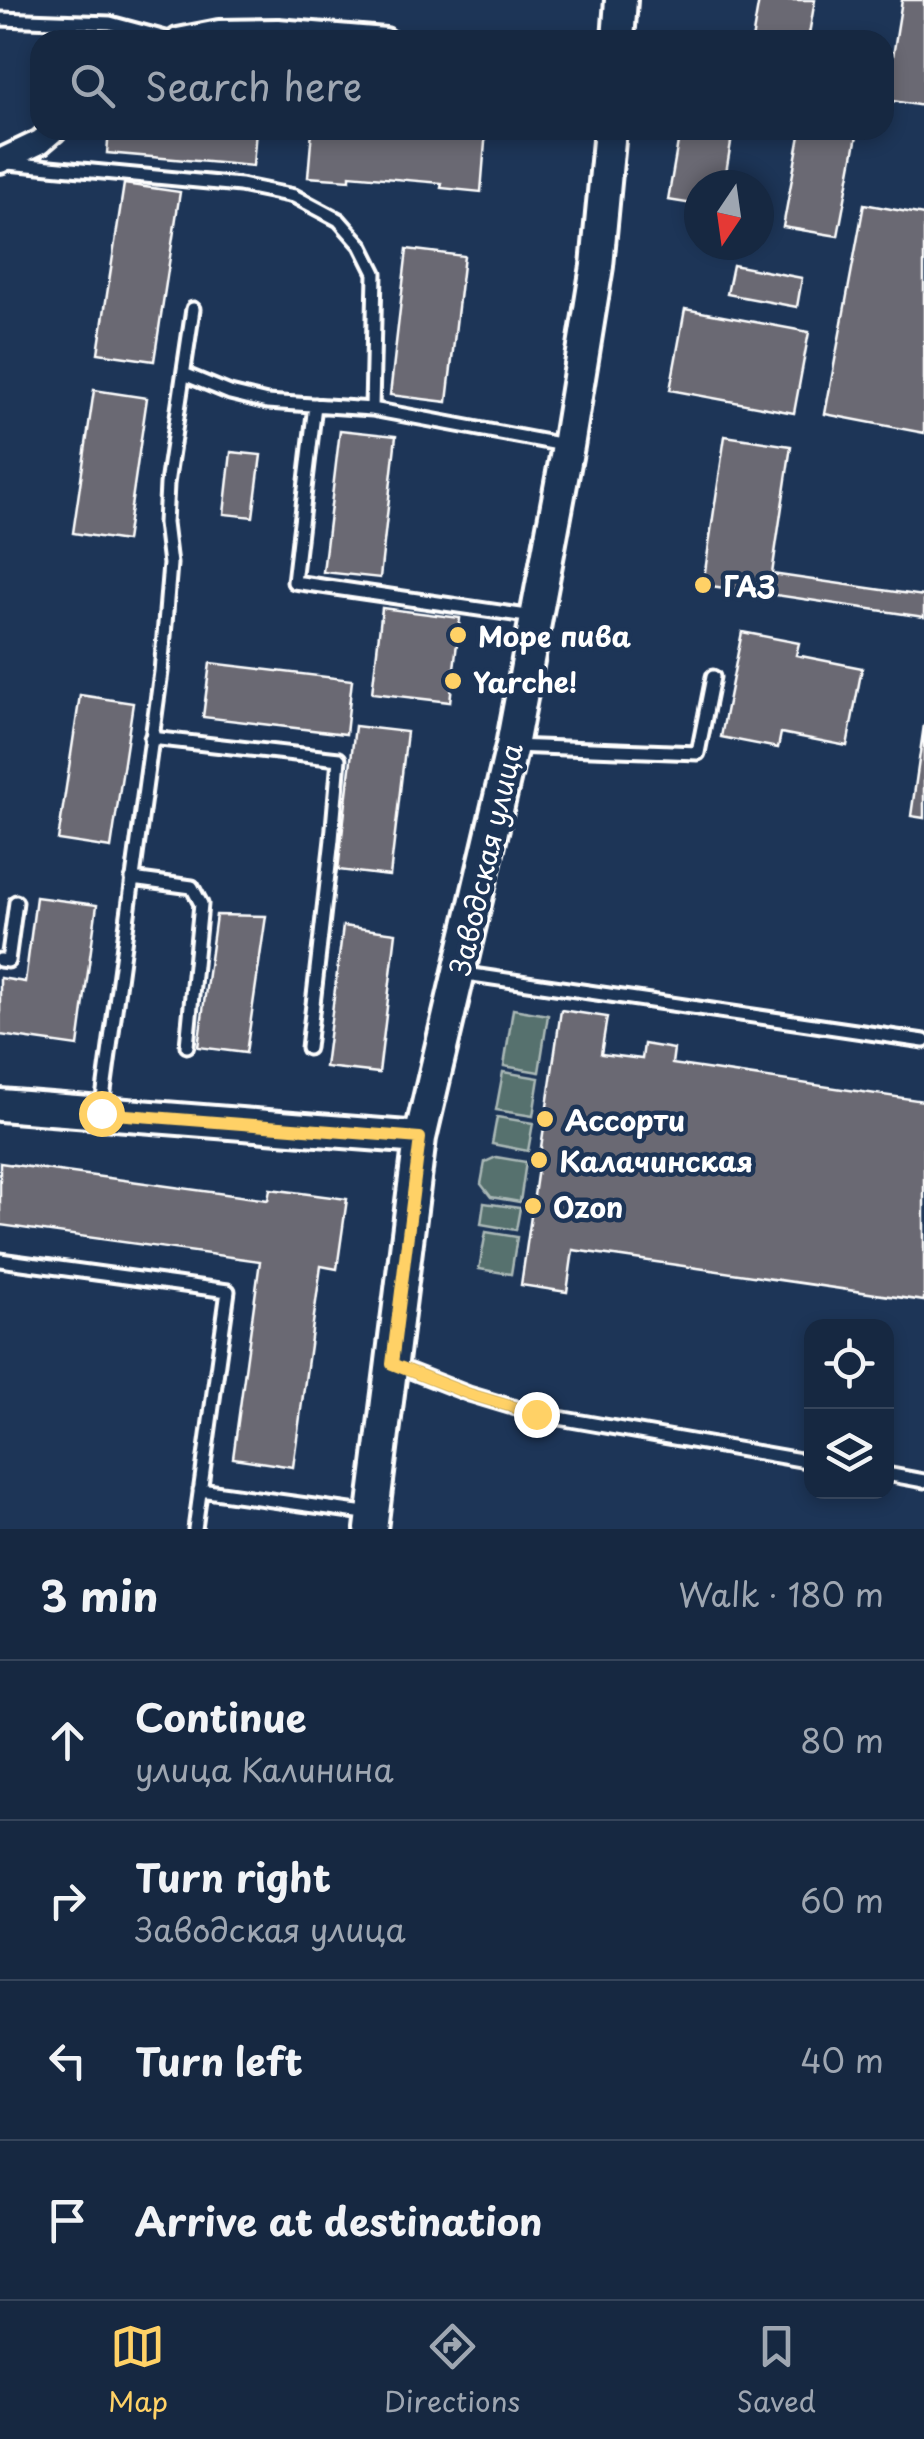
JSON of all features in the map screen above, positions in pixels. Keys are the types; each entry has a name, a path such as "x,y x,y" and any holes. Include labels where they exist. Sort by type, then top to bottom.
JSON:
{"street":[{"path":"619,30 621,0"},
{"path":"0,162 42,140"},
{"name":"Заводская улица","path":"372,1522 420,1138 512,746 568,446 596,266 609,140"},
{"path":"0,1105 420,1138"}],"lane":[{"path":"0,18 110,23 137,30"},
{"path":"0,162 240,185 294,196 340,220 362,244 375,274 372,410"},
{"path":"101,1113 160,672 170,564 165,524 167,484 194,309"},
{"path":"184,374 230,393 267,402 372,410 568,446"},
{"path":"315,405 294,582 536,618"},
{"path":"512,746 698,753 712,677"},
{"path":"151,738 338,759 308,1048"},
{"path":"132,880 192,887 201,904 187,1046"},
{"path":"0,960 8,961 16,902"},
{"path":"459,974 924,1041"},
{"path":"0,1260 228,1292 194,1529"},
{"path":"392,1364 469,1394 536,1414 804,1461"},
{"path":"894,1475 924,1480"},
{"path":"200,1490 372,1522"}],"green space":[{"path":"513,1009 548,1015 539,1072 504,1066"},
{"path":"503,1072 539,1078 533,1116 496,1110"},
{"path":"497,1117 533,1123 528,1151 492,1144"},
{"path":"496,1157 526,1162 520,1202 491,1197 481,1184 485,1162"},
{"path":"484,1203 520,1208 516,1230 481,1224"},
{"path":"486,1232 517,1237 511,1274 479,1269"}],"building":[{"path":"759,0 815,0 810,30 754,30"},
{"path":"902,0 924,0 924,106 894,101 894,50"},
{"path":"108,140 255,140 253,166 107,153"},
{"path":"311,140 485,140 481,192 441,188 442,183 350,175 350,180 308,177"},
{"path":"678,140 731,140 726,170 684,170 684,203 668,200"},
{"path":"799,140 856,140 838,236 783,227"},
{"path":"124,184 180,192 154,361 98,353"},
{"path":"864,204 924,215 924,433 825,414"},
{"path":"407,249 464,256 447,402 390,395"},
{"path":"733,265 802,278 797,307 727,294"},
{"path":"685,309 809,332 794,413 670,390"},
{"path":"94,390 147,398 126,541 73,533"},
{"path":"340,430 396,436 380,578 323,572"},
{"path":"725,436 791,446 769,594 703,585"},
{"path":"231,452 261,455 253,517 224,514"},
{"path":"772,574 924,596 924,617 769,594"},
{"path":"382,608 460,618 450,702 372,693"},
{"path":"742,632 799,643 796,655 862,668 847,746 781,733 778,748 721,737"},
{"path":"210,663 352,680 346,734 203,717"},
{"path":"80,695 133,703 111,848 58,840"},
{"path":"924,725 924,818 911,816"},
{"path":"355,726 407,732 390,876 338,870"},
{"path":"36,897 97,905 78,1046 0,1035 0,978 25,982"},
{"path":"216,915 266,916 246,1053 198,1047"},
{"path":"343,926 396,933 379,1073 325,1067"},
{"path":"561,1010 607,1017 601,1054 642,1059 644,1044 674,1049 672,1064 924,1101 924,1301 573,1250 567,1292 521,1285"},
{"path":"0,1163 268,1200 270,1189 347,1199 337,1269 321,1266 293,1467 233,1458 260,1261 0,1225"}],"place":[{"name":"ГАЗ","path":"703,585"},
{"name":"Море пива","path":"458,635"},
{"name":"Yarche!","path":"453,681"},
{"name":"Ассорти","path":"545,1119"},
{"name":"Калачинская","path":"539,1160"},
{"name":"Ozon","path":"533,1206"}],"route":[{"path":"101,1113 420,1138 392,1364 469,1394 536,1414"}]}
